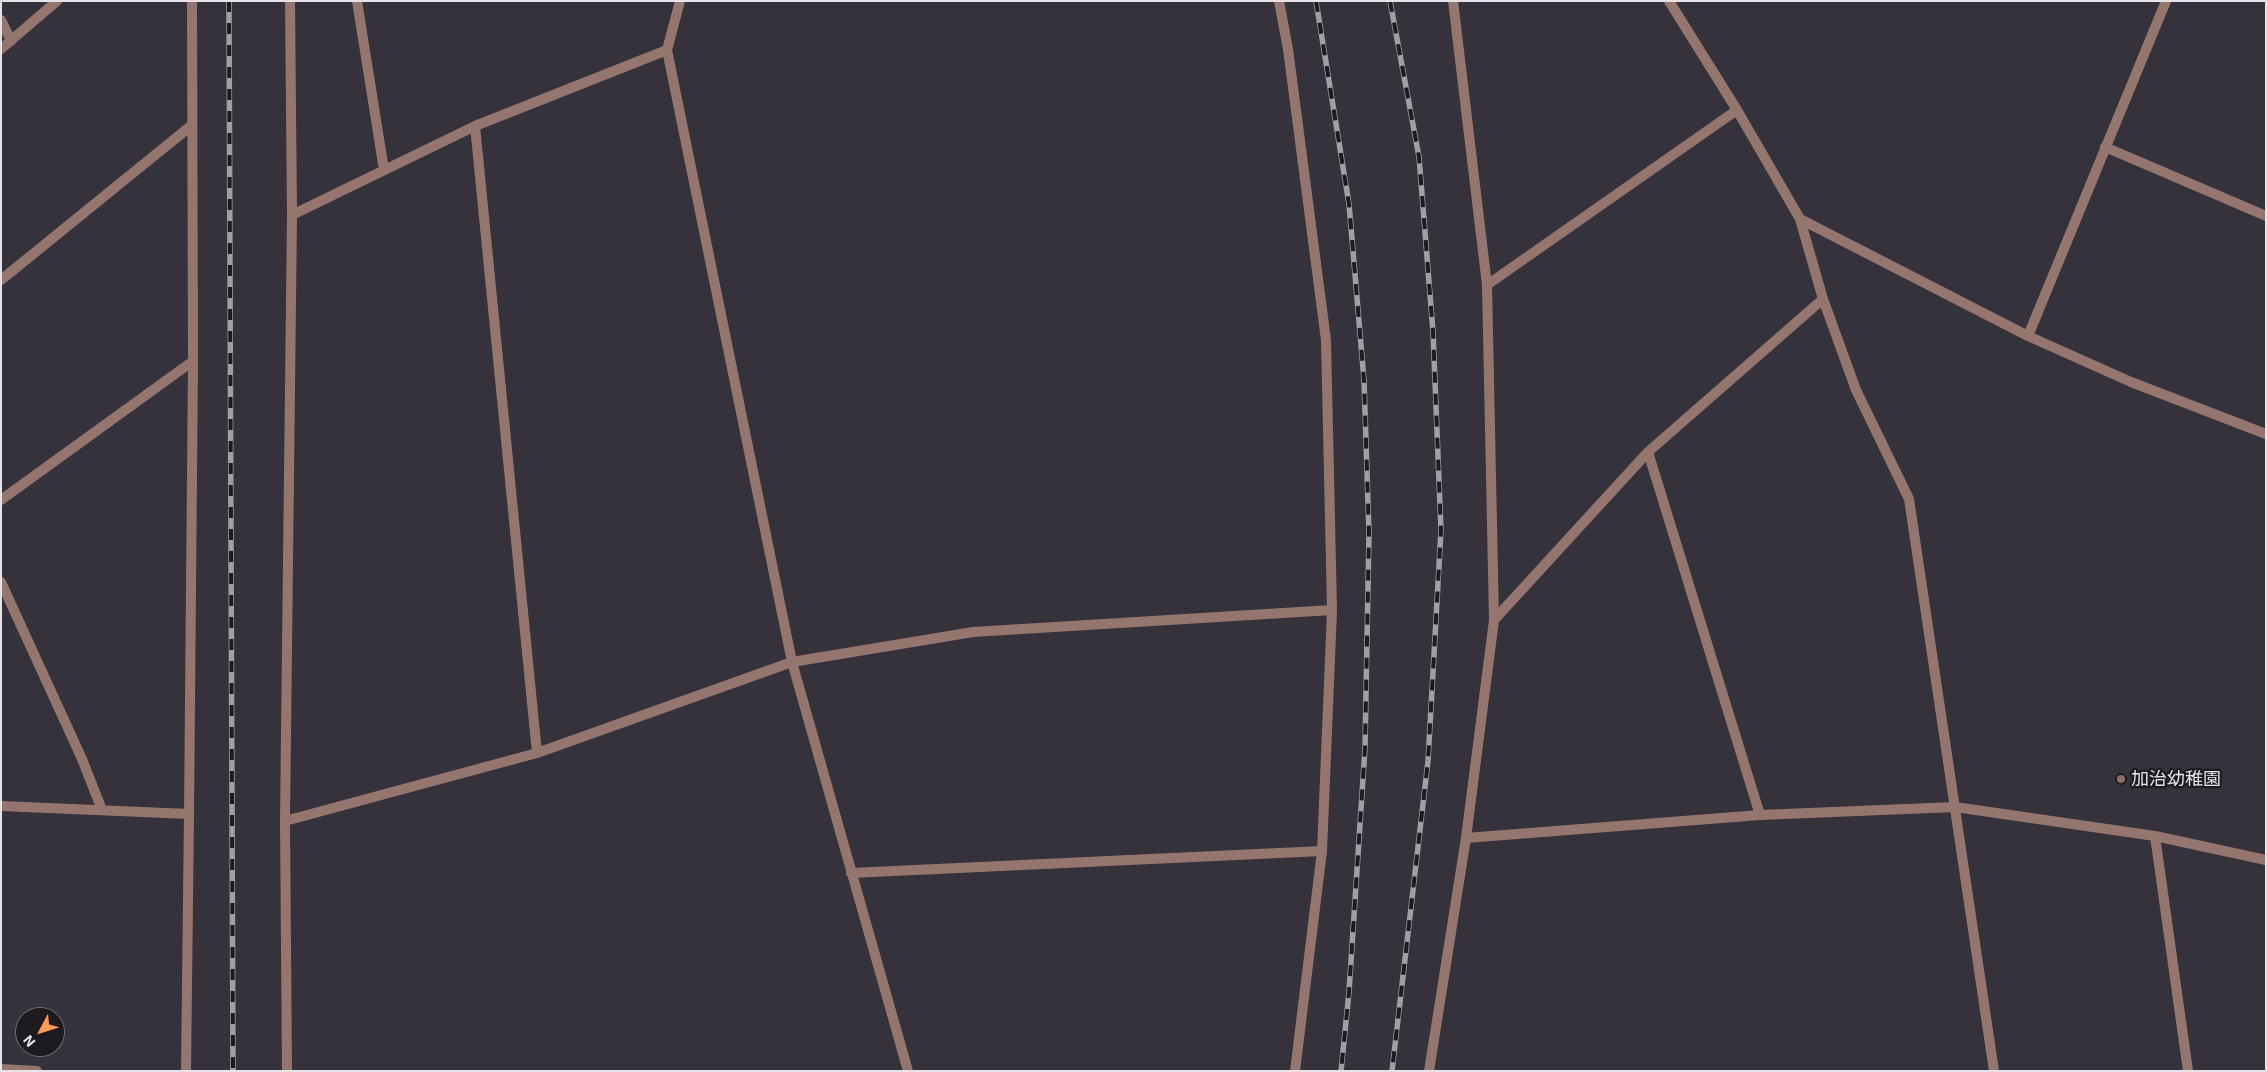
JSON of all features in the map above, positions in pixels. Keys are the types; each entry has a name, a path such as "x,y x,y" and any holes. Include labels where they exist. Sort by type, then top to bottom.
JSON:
{"street":[{"path":"1,49 57,1"},
{"path":"186,1071 193,362 192,1"},
{"path":"286,1071 285,821 292,215 290,1"},
{"path":"357,1 384,170"},
{"path":"680,1 667,50 792,662 908,1071"},
{"path":"1279,1 1288,50 1326,340 1332,610 1322,851 1294,1071"},
{"path":"1429,1071 1466,838 1494,620 1487,285 1453,1"},
{"path":"1669,1 1737,110 1800,219 1823,299 1856,390 1909,500 1994,1071"},
{"path":"2028,336 2166,1"},
{"path":"1,20 11,41"},
{"path":"292,215 475,126 667,50"},
{"path":"1487,285 1737,110"},
{"path":"1,280 192,125"},
{"path":"475,126 537,752"},
{"path":"2105,147 2266,216"},
{"path":"1800,219 2028,336 2131,382 2266,434"},
{"path":"1494,620 1648,452 1823,299"},
{"path":"1,500 193,362"},
{"path":"1648,452 1760,816"},
{"path":"1,582 82,759 102,810"},
{"path":"285,821 537,752 792,662 973,632 1332,610"},
{"path":"1,806 189,814"},
{"path":"1466,838 1760,816 1955,807 2155,836 2266,860"},
{"path":"2155,836 2188,1071"},
{"path":"851,873 1322,851"},
{"path":"1,1069 37,1071"}],"railway":[{"path":"229,1 233,1071"},
{"path":"1316,1 1349,204 1364,380 1369,533 1365,748 1349,992 1341,1071"},
{"path":"1390,1 1419,157 1433,332 1441,530 1428,761 1392,1071"}],"place":[{"name":"加治幼稚園","path":"2121,779"}]}
